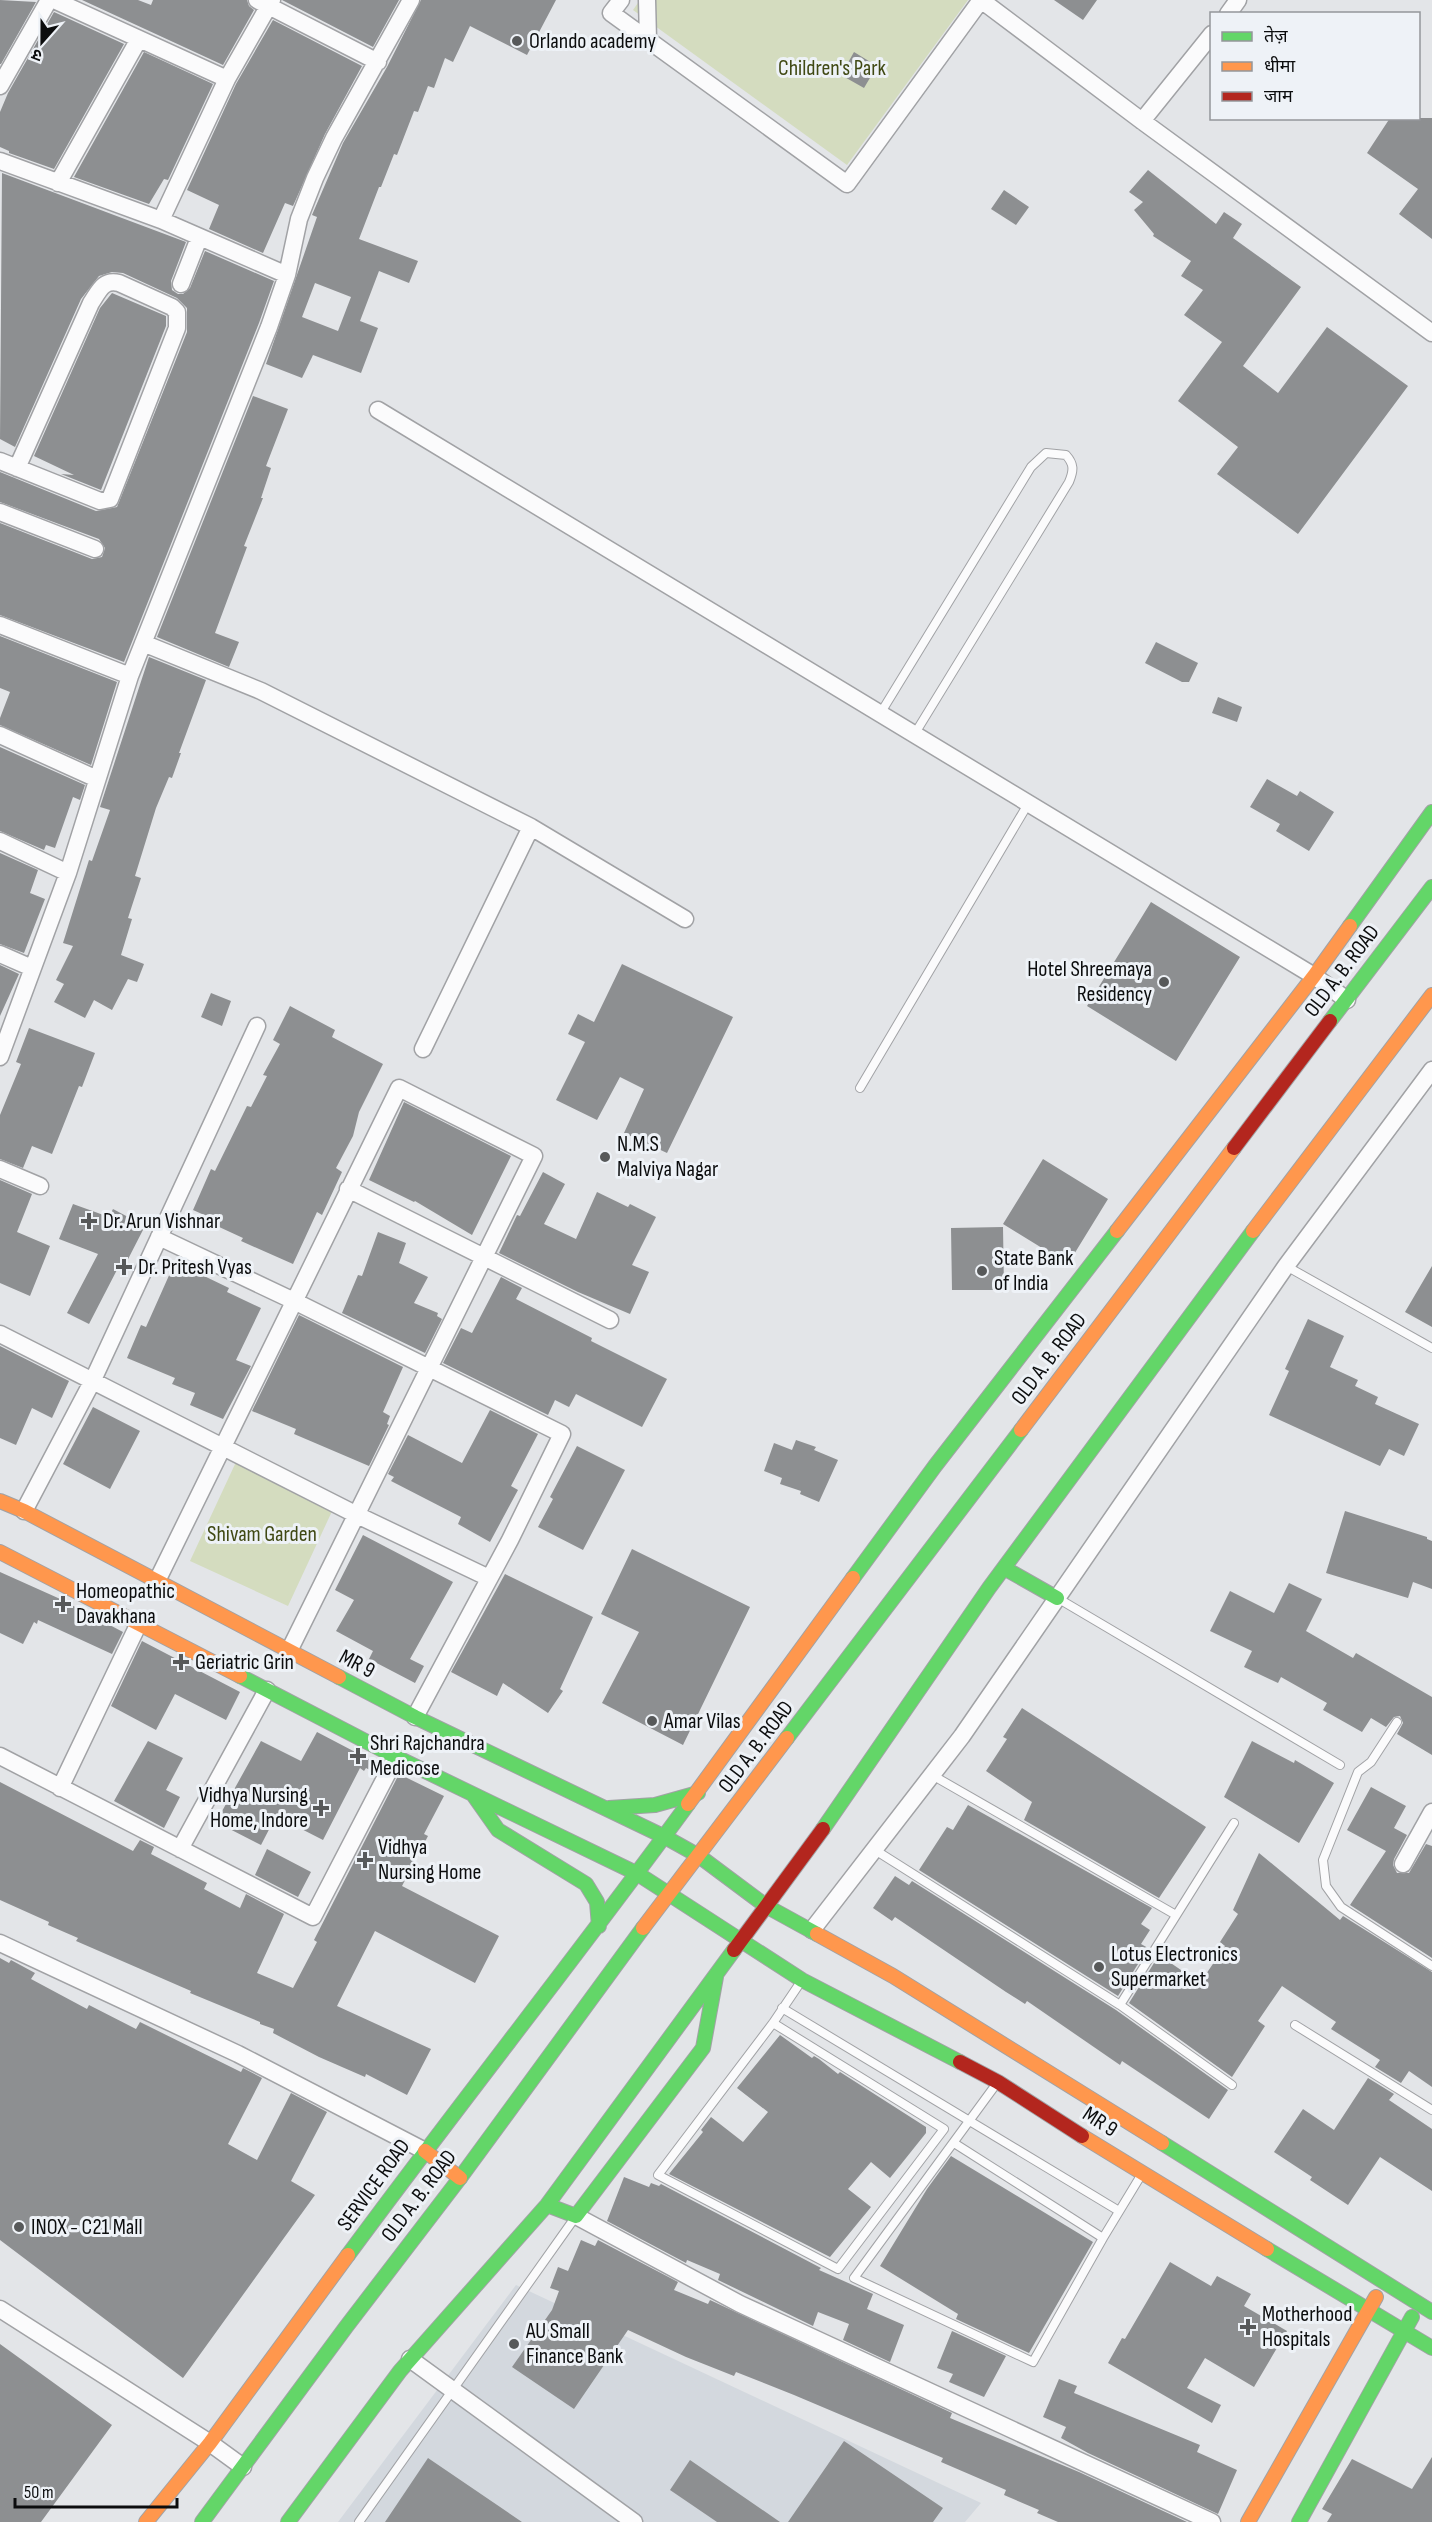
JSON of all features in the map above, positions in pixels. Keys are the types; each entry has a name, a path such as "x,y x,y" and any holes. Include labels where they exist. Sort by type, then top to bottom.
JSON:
{"main road":[{"name":"SERVICE ROAD","path":"146,2522 210,2444 425,2151 638,1874 935,1466 1314,976 1432,812"},
{"name":"OLD A. B. ROAD","path":"202,2522 360,2308 460,2178 581,2012 1432,886"},
{"path":"288,2522 410,2359 547,2205 826,1824 1004,1568 1304,1162 1432,995"},
{"name":"MR 9","path":"0,1501 24,1511 415,1717 665,1837 699,1856 766,1906 893,1976 1432,2312"},
{"path":"0,1552 396,1757 638,1874 670,1894"},
{"path":"1004,1568 1057,1598"},
{"path":"604,1808 645,1808 665,1805 698,1793"},
{"path":"473,1795 498,1830 586,1884 597,1902 599,1926"},
{"name":"MR 9","path":"670,1894 802,1980 998,2082 1142,2174 1432,2348"},
{"path":"547,2205 576,2216 703,2048 717,1972"},
{"path":"425,2151 460,2178"},
{"path":"1248,2522 1384,2282"},
{"path":"1299,2522 1419,2304"}],"street":[{"path":"0,86 49,0"},
{"path":"54,0 227,79"},
{"path":"0,1057 68,873 130,676 269,327 287,275 299,219 333,138 411,0"},
{"path":"621,0 611,13 847,184 981,0 1432,333"},
{"path":"647,0 648,39"},
{"path":"161,220 266,2 378,62"},
{"path":"1142,121 1210,36"},
{"path":"58,183 140,39"},
{"path":"0,161 161,220 287,275"},
{"path":"181,284 199,238"},
{"path":"0,461 17,468 100,501 110,499 177,328 177,312 172,307 118,283 110,281 104,283 91,303 17,468"},
{"path":"378,410 1314,976 1347,1000"},
{"path":"0,512 95,549"},
{"path":"0,625 130,676"},
{"path":"143,643 261,691 531,827 684,919"},
{"path":"0,735 97,779"},
{"path":"423,1049 531,827"},
{"path":"0,841 68,873"},
{"path":"0,954 32,968"},
{"path":"24,1511 92,1382 257,1026"},
{"path":"813,1930 963,1736 1286,1266 1432,1070"},
{"path":"157,1581 399,1088 534,1156 289,1651"},
{"path":"0,1169 40,1186"},
{"path":"348,1189 610,1320"},
{"path":"159,1238 294,1300 562,1434 415,1717"},
{"path":"0,1334 357,1515 489,1578"},
{"path":"60,1788 140,1623"},
{"path":"180,1849 267,1690"},
{"path":"0,1756 313,1917 396,1757"},
{"path":"1403,1864 1432,1812"},
{"path":"0,1943 238,2054 425,2151"},
{"path":"576,2216 740,2304 1212,2522"},
{"path":"0,2309 243,2467"},
{"path":"410,2359 634,2522"}],"lane":[{"path":"880,714 1031,467 1046,453 1066,455 1072,462 1073,472 1069,482 914,735"},
{"path":"860,1088 1028,804"},
{"path":"1286,1266 1432,1348"},
{"path":"1057,1598 1340,1765"},
{"path":"1396,1722 1371,1762 1358,1772 1323,1860 1326,1886 1341,1907 1432,1966"},
{"path":"933,1775 1176,1915"},
{"path":"1120,2005 1234,1823"},
{"path":"875,1850 1120,2005 1232,2085"},
{"path":"773,2023 944,2129 838,2269 658,2175 773,2023 802,1980"},
{"path":"782,2008 1119,2211"},
{"path":"1295,2025 1432,2110"},
{"path":"998,2082 854,2278 1033,2362 1142,2174"},
{"path":"954,2143 1103,2238"},
{"path":"359,2522 576,2216"}],"shaded area":[{"path":"516,2285 981,2503 965,2522 338,2522"}],"green space":[{"name":"Children's Park","path":"640,0 968,0 847,165 633,10"},
{"name":"Shivam Garden","path":"236,1462 334,1507 288,1606 190,1561"}],"building":[{"path":"0,0 36,2 1,64 0,64"},
{"path":"82,0 138,0 151,5 153,0 247,0 249,6 254,10 223,65"},
{"path":"282,0 399,0 373,47"},
{"path":"421,0 556,0 527,55 470,26 453,62 445,58 434,88 428,86 418,112 414,111 397,155 394,154 381,187 379,187 359,239 418,261 409,283 379,271 360,321 378,328 361,373 313,355 302,378 266,364 317,217 312,215 343,143 387,67","holes":["315,283 351,297 338,331 302,317"]},
{"path":"1054,0 1097,0 1083,20"},
{"path":"54,12 124,44 54,169 9,153 0,147 0,112 8,93"},
{"path":"273,20 362,66 325,134 293,206 285,203 263,253 209,229 219,205 187,190 236,84"},
{"path":"144,52 213,84 168,180 164,179 149,204 74,177"},
{"path":"854,52 877,66 864,88 841,75"},
{"path":"1432,118 1432,239 1399,214 1418,189 1367,153 1389,120"},
{"path":"1148,170 1216,224 1224,212 1242,224 1233,238 1301,287 1243,366 1278,393 1327,327 1408,386 1298,534 1217,474 1238,447 1178,401 1222,342 1184,315 1203,290 1181,276 1191,261 1153,236 1154,234 1134,210 1143,202 1129,192"},
{"path":"2,173 186,242 171,281 172,290 178,294 183,294 190,288 205,251 274,281 124,662 0,615 0,523 92,559 102,557 105,548 99,539 0,502 0,472 96,511 117,507 187,332 187,308 177,298 123,273 112,272 99,276 81,299 15,447 0,439"},
{"path":"1004,190 1029,207 1016,225 991,209"},
{"path":"112,293 166,316 166,326 101,490 61,474 74,475 34,456 100,308"},
{"path":"253,396 288,409 266,466 271,468 261,498 263,498 244,546 247,547 215,633 239,642 229,667 157,637"},
{"path":"0,636 117,682 91,765 0,725 0,718 10,692 0,688"},
{"path":"1156,642 1198,663 1189,682 1182,682 1145,663"},
{"path":"149,657 206,680 172,778 169,777 156,808 135,876 141,878 128,918 132,919 121,955 144,964 137,982 128,979 112,1010 94,1000 85,1018 54,1002 64,984 56,980 73,946 63,943 89,860 92,861 110,810 100,807"},
{"path":"1218,697 1242,707 1237,722 1212,713"},
{"path":"0,747 85,785 80,800 73,797 55,848 46,845 44,850 0,831"},
{"path":"1267,779 1297,796 1300,791 1334,812 1309,851 1276,831 1280,824 1250,807"},
{"path":"0,853 38,870 30,893 45,899 24,953 0,944"},
{"name":"Hotel Shreemaya Residency","path":"1151,902 1240,957 1176,1061 1087,1006"},
{"path":"622,964 733,1017 667,1153 624,1133 644,1089 620,1077 597,1120 556,1100 585,1042 568,1034 578,1014 594,1022"},
{"path":"0,965 19,974 0,1016"},
{"path":"211,993 231,1001 222,1026 201,1017"},
{"path":"290,1006 335,1030 332,1037 383,1064 359,1112 353,1136 336,1168 342,1172 322,1215 317,1212 293,1264 241,1241 243,1238 217,1226 220,1222 193,1210 211,1169 215,1171 247,1106 251,1107 267,1076 263,1075 280,1044 273,1040"},
{"path":"29,1028 95,1053 52,1154 32,1146 23,1168 0,1159 0,1115 21,1064 16,1062"},
{"path":"404,1102 511,1156 472,1235 415,1201 369,1180"},
{"path":"1043,1159 1108,1199 1068,1264 1003,1224"},
{"path":"543,1172 565,1184 544,1224 576,1239 597,1192 628,1207 630,1204 656,1217 632,1265 649,1272 630,1314 578,1292 499,1253 517,1215 520,1216"},
{"path":"0,1180 32,1194 17,1232 50,1246 30,1296 0,1283"},
{"path":"73,1204 109,1217 113,1209 145,1226 124,1267 120,1264 89,1324 67,1313 98,1254 59,1239"},
{"path":"1003,1227 1004,1290 952,1290 951,1228"},
{"path":"378,1232 406,1243 399,1263 428,1277 414,1303 438,1313 437,1316 442,1319 425,1353 342,1313 358,1275 362,1276"},
{"path":"175,1262 229,1288 227,1292 261,1308 236,1360 251,1366 223,1419 190,1405 195,1393 172,1384 175,1378 127,1358 141,1325 146,1327"},
{"path":"1432,1266 1432,1327 1405,1312"},
{"path":"501,1277 522,1288 516,1299 592,1338 591,1341 667,1379 642,1427 576,1394 569,1407 555,1400 548,1415 443,1363 461,1328 472,1333"},
{"path":"299,1315 403,1367 383,1412 390,1416 387,1424 389,1425 369,1466 294,1434 296,1429 252,1411"},
{"path":"1308,1319 1344,1336 1330,1367 1358,1380 1355,1386 1378,1397 1375,1404 1419,1424 1404,1456 1389,1449 1380,1466 1269,1415 1289,1371 1285,1369"},
{"path":"0,1346 69,1381 52,1418 32,1408 16,1445 0,1438"},
{"path":"93,1407 140,1431 110,1489 63,1464"},
{"path":"490,1410 538,1434 511,1486 518,1490 490,1542 458,1524 461,1517 391,1481 394,1477 388,1474 408,1435 462,1463"},
{"path":"796,1440 816,1447 814,1450 838,1460 819,1502 800,1494 801,1491 780,1484 782,1478 764,1471 774,1443 792,1450"},
{"path":"577,1446 625,1470 583,1550 538,1527 553,1499 550,1497"},
{"path":"1345,1511 1427,1537 1432,1541 1432,1589 1413,1582 1408,1598 1326,1573"},
{"path":"363,1535 453,1582 410,1659 424,1666 415,1683 369,1659 373,1651 336,1631 354,1600 335,1590"},
{"path":"632,1549 750,1607 683,1745 602,1703 639,1632 601,1614"},
{"path":"0,1572 58,1598 123,1632 112,1654 38,1620 37,1624 34,1622 23,1644 0,1633"},
{"path":"505,1574 593,1617 560,1689 563,1691 548,1713 503,1683 497,1696 451,1672"},
{"path":"1289,1583 1322,1599 1306,1631 1353,1658 1356,1653 1432,1697 1432,1755 1397,1734 1403,1723 1400,1716 1394,1717 1386,1727 1371,1718 1362,1732 1323,1710 1327,1703 1281,1677 1278,1683 1244,1667 1252,1651 1210,1631 1230,1591 1274,1613"},
{"path":"142,1641 240,1692 226,1720 175,1694 156,1730 111,1706"},
{"path":"1022,1708 1206,1827 1159,1898 1024,1820 1032,1802 986,1771 1007,1739 1003,1737"},
{"path":"317,1732 380,1765 376,1773 360,1768 323,1840 276,1816 261,1845 216,1822 261,1741 301,1761"},
{"path":"148,1741 183,1758 166,1790 180,1797 164,1828 114,1801"},
{"path":"1252,1741 1294,1763 1295,1760 1334,1783 1299,1843 1224,1797"},
{"path":"399,1774 444,1796 424,1834 428,1836 402,1886 499,1936 475,1983 375,1931 337,2006 431,2049 407,2095 366,2074 365,2077 319,2057 273,2033 274,2029 260,2022 76,1941 78,1938 48,1925 49,1922 0,1900 0,1782 133,1851 140,1840 154,1847 151,1854 207,1883 204,1889 240,1908 246,1894 284,1914 257,1973 293,1988 317,1942 314,1940"},
{"path":"1371,1787 1406,1806 1394,1828 1407,1835 1394,1859 1393,1865 1397,1873 1409,1873 1426,1844 1432,1846 1432,1958 1350,1905 1386,1851 1347,1830"},
{"path":"968,1805 1152,1908 1141,1924 1150,1930 1141,1944 1148,1948 1118,1996 919,1870 947,1827 953,1830"},
{"path":"267,1849 311,1872 298,1897 255,1875"},
{"path":"1259,1853 1340,1920 1343,1916 1432,1972 1432,2087 1409,2071 1401,2083 1375,2067 1380,2060 1331,2029 1336,2022 1282,1986 1258,2021 1265,2026 1232,2077 1129,2003 1159,1955 1200,1983 1225,1946 1220,1942 1238,1914 1233,1910"},
{"path":"895,1876 909,1885 912,1881 1116,2010 1228,2090 1209,2119 1122,2061 1120,2065 1027,2001 1025,2004 1006,1992 895,1917 892,1921 873,1908"},
{"path":"0,1958 9,1963 11,1960 35,1973 31,1979 87,2009 89,2005 136,2029 140,2022 241,2072 243,2068 262,2078 228,2144 257,2160 291,2093 327,2112 291,2181 315,2195 183,2378 0,2240"},
{"path":"780,2035 812,2058 814,2056 819,2059 838,2074 840,2072 926,2127 926,2133 890,2178 871,2162 848,2189 871,2207 830,2257 669,2174 703,2132 701,2130 711,2117 743,2142 768,2112 737,2088"},
{"path":"1368,2078 1394,2094 1389,2100 1432,2129 1432,2191 1380,2157 1348,2205 1310,2180 1312,2177 1274,2152 1303,2109 1334,2130"},
{"path":"951,2156 1093,2242 1029,2353 956,2319 958,2314 880,2266 927,2189"},
{"path":"624,2177 649,2187 651,2183 659,2186 661,2184 821,2268 819,2270 873,2294 867,2309 904,2325 890,2362 843,2340 849,2324 818,2312 813,2326 718,2280 720,2274 687,2260 686,2263 607,2221"},
{"path":"581,2240 595,2246 598,2240 678,2282 674,2290 708,2304 710,2300 952,2413 950,2418 1079,2472 1187,2522 1058,2522 1037,2513 1039,2510 1004,2495 1006,2490 941,2462 943,2458 736,2372 734,2376 686,2357 628,2330 574,2409 512,2367 552,2310 559,2291 550,2288 558,2267 568,2271"},
{"path":"1170,2262 1211,2286 1217,2276 1251,2294 1244,2306 1287,2331 1254,2387 1205,2358 1187,2388 1221,2405 1212,2423 1108,2363 1122,2338 1125,2339"},
{"path":"952,2331 1006,2356 984,2397 949,2382 953,2374 937,2368"},
{"path":"0,2344 112,2425 41,2522 0,2522"},
{"path":"1059,2379 1077,2386 1074,2393 1200,2445 1197,2452 1237,2470 1218,2514 1061,2438 1066,2427 1043,2417"},
{"path":"844,2441 943,2508 933,2522 788,2522"},
{"path":"1432,2457 1432,2522 1327,2522 1332,2514 1322,2509 1352,2459 1412,2489"},
{"path":"428,2458 522,2522 385,2522"},
{"path":"690,2460 780,2522 717,2522 670,2490"}],"traffic: fast":[{"path":"1350,926 1432,812"},
{"path":"1330,1021 1432,887"},
{"path":"853,1578 935,1466 1117,1231"},
{"path":"823,1829 989,1588 1253,1231"},
{"path":"787,1738 1021,1430"},
{"path":"1004,1568 1057,1598"},
{"path":"240,1676 396,1757 638,1874 802,1980 960,2062"},
{"path":"339,1677 415,1717 665,1837 699,1856 766,1906 817,1934"},
{"path":"609,1808 655,1805 698,1793"},
{"path":"474,1796 498,1830 586,1884 597,1902 599,1926"},
{"path":"348,2255 688,1804"},
{"path":"202,2522 346,2327 460,2178 643,1928"},
{"path":"288,2522 400,2371 547,2205 734,1950"},
{"path":"547,2205 576,2216 703,2048 716,1977"},
{"path":"1162,2143 1432,2312"},
{"path":"1267,2249 1432,2348"},
{"path":"1299,2522 1412,2317"}],"traffic: slow":[{"path":"1117,1231 1350,926"},
{"path":"1253,1231 1432,995"},
{"path":"1021,1430 1234,1148"},
{"path":"0,1501 24,1511 339,1677"},
{"path":"0,1552 240,1676"},
{"path":"688,1804 853,1578"},
{"path":"643,1928 787,1738"},
{"path":"817,1934 893,1976 1162,2143"},
{"path":"1082,2136 1267,2249"},
{"path":"425,2151 460,2178"},
{"path":"146,2522 210,2443 348,2255"},
{"path":"1248,2522 1376,2297"}],"traffic: jam":[{"path":"1234,1148 1330,1021"},
{"path":"734,1950 823,1829"},
{"path":"960,2062 998,2082 1082,2136"}],"place":[{"name":"Orlando academy","path":"517,41"},
{"name":"Hotel Shreemaya Residency","path":"1164,982"},
{"name":"N.M.S Malviya Nagar","path":"605,1157"},
{"name":"Dr. Arun Vishnar","path":"89,1221"},
{"name":"Dr. Pritesh Vyas","path":"124,1267"},
{"name":"State Bank of India","path":"982,1271"},
{"name":"Homeopathic Davakhana","path":"63,1604"},
{"name":"Geriatric Grin","path":"181,1662"},
{"name":"Amar Vilas","path":"652,1721"},
{"name":"Shri Rajchandra Medicose","path":"358,1756"},
{"name":"Vidhya Nursing Home, Indore","path":"321,1808"},
{"name":"Vidhya Nursing Home","path":"365,1860"},
{"name":"Lotus Electronics Supermarket","path":"1099,1967"},
{"name":"INOX - C21 Mall","path":"19,2227"},
{"name":"Motherhood Hospitals","path":"1248,2327"},
{"name":"AU Small Finance Bank","path":"514,2344"}]}
